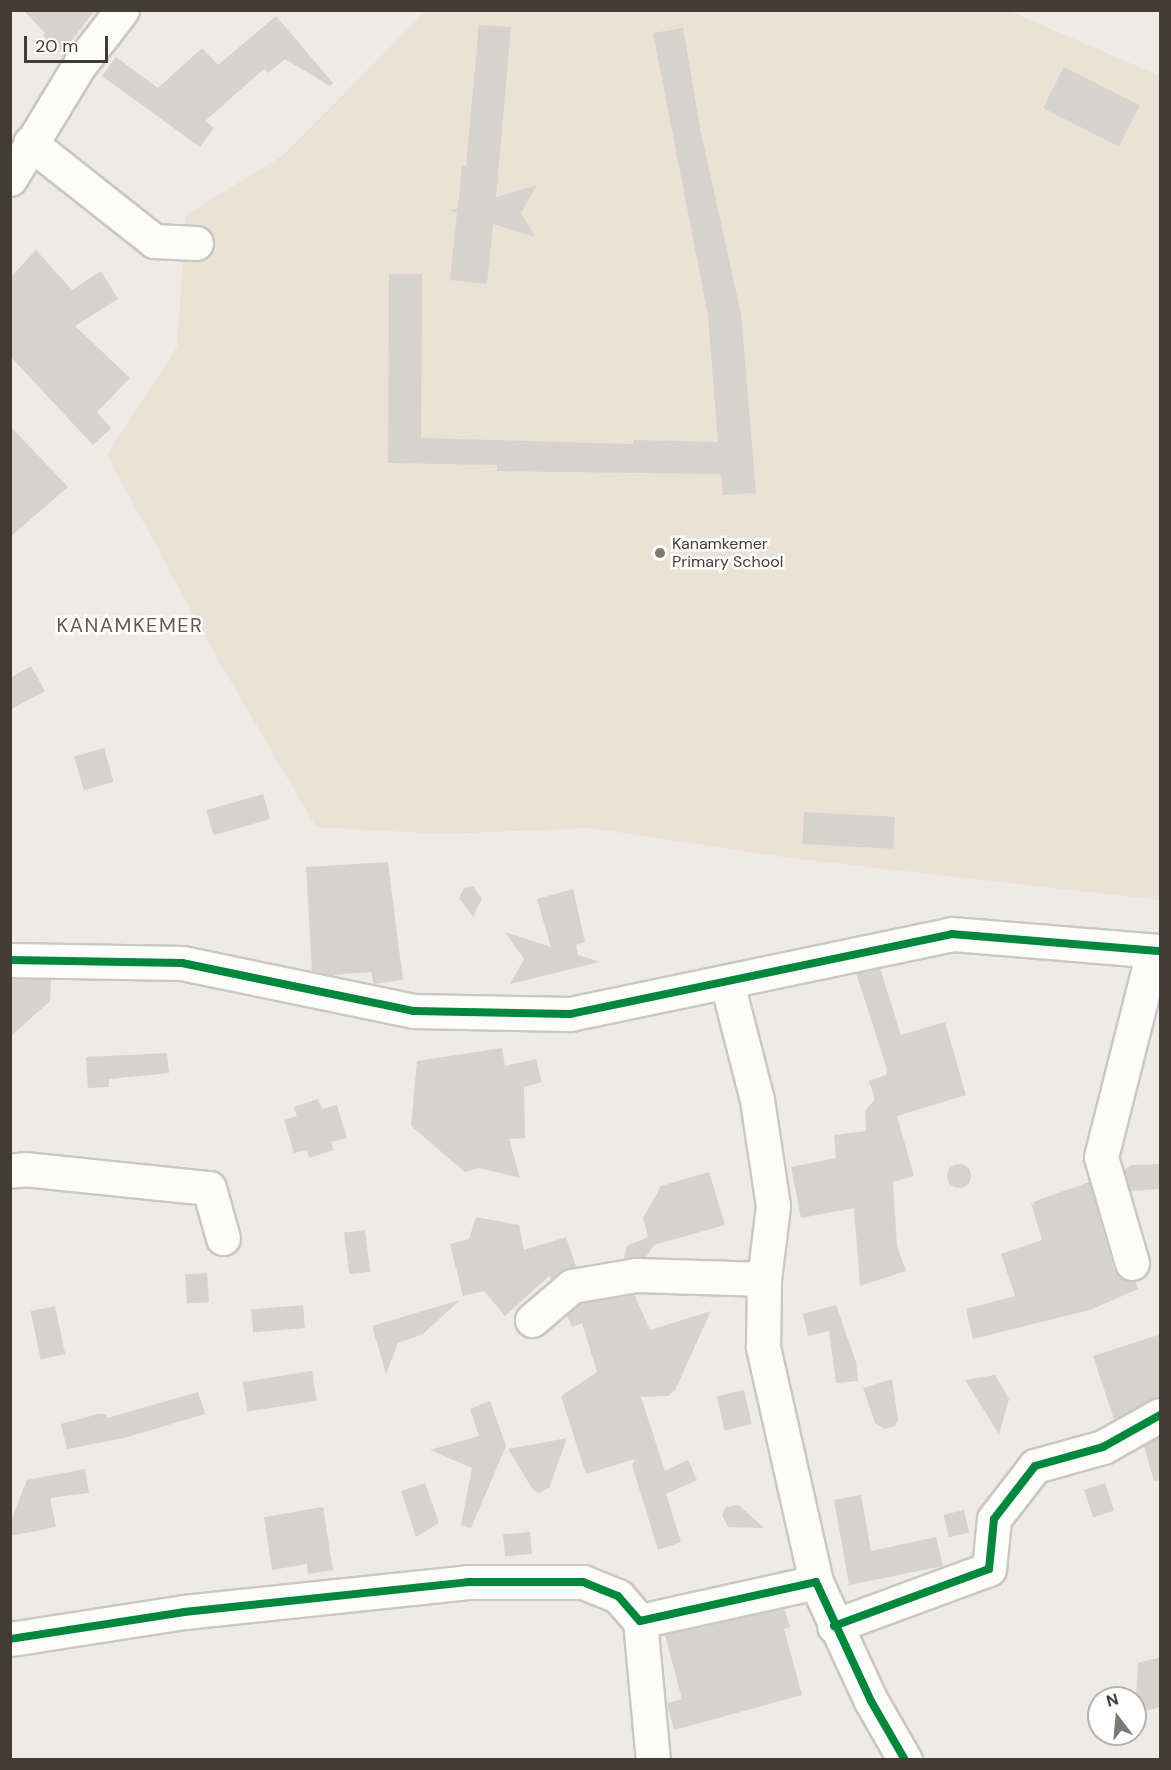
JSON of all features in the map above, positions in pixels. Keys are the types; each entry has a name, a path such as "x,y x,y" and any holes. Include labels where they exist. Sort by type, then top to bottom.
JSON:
{"street":[{"path":"10,179 80,64 122,10"},
{"path":"30,143 154,240 196,243"},
{"path":"10,960 182,963 412,1011 570,1014 727,983 952,934 1157,951 1101,1157 1131,1263"},
{"path":"727,983 758,1100 773,1206 764,1279 763,1347 816,1582 834,1626 905,1760"},
{"path":"10,1171 24,1168 209,1188 223,1238"},
{"path":"532,1320 572,1286 636,1275 764,1279"},
{"path":"834,1626 989,1569 994,1519 1035,1466 1103,1447 1161,1415"},
{"path":"10,1639 184,1612 468,1582 583,1582 618,1596 640,1621 653,1760"},
{"path":"640,1621 816,1582"}],"shaded area":[{"name":"Kanamkemer Primary School","path":"426,11 1009,11 1160,76 1160,900 790,858 590,828 444,834 316,827 213,651 107,455 177,347 186,215 282,156"}],"building":[{"path":"23,10 95,10 63,52 43,36 45,33"},
{"path":"276,16 333,83 330,86 285,59 268,73 264,69 205,121 214,128 200,147 102,76 116,57 158,88 202,48 218,65"},
{"path":"479,25 511,27 496,197 537,185 521,213 535,237 493,224 487,284 450,280 457,213 449,210 458,208 462,165 466,166"},
{"path":"683,28 700,128 741,314 756,493 723,495 721,474 497,471 497,465 388,463 389,274 422,274 421,438 633,444 633,440 718,442 708,315 653,33"},
{"path":"1064,67 1140,106 1119,147 1043,108"},
{"path":"36,250 72,290 101,271 118,299 75,326 130,378 97,412 111,428 93,445 10,356 10,278"},
{"path":"10,426 68,487 10,537 11,463"},
{"path":"31,666 45,691 10,710 10,678"},
{"path":"104,748 114,782 84,790 74,757"},
{"path":"263,794 270,819 213,835 206,810"},
{"path":"804,812 895,817 893,849 802,844"},
{"path":"388,862 403,980 374,984 371,972 331,975 312,971 306,867"},
{"path":"473,886 482,899 473,917 459,898 464,888"},
{"path":"573,889 585,942 576,945 578,955 600,962 510,984 524,959 505,932 551,947 537,899"},
{"path":"880,968 901,1035 945,1022 966,1095 897,1116 914,1176 893,1182 897,1246 906,1271 860,1286 854,1208 801,1218 791,1167 836,1158 834,1135 866,1131 865,1111 875,1099 869,1081 886,1075 887,1069 856,973"},
{"path":"10,979 51,979 50,1001 10,1037"},
{"path":"502,1048 505,1066 536,1059 542,1082 524,1087 525,1138 509,1139 520,1178 479,1168 465,1172 411,1126 417,1061"},
{"path":"167,1053 169,1073 109,1079 109,1087 88,1088 86,1057"},
{"path":"318,1099 322,1109 337,1105 347,1138 331,1142 334,1150 309,1158 307,1150 294,1153 284,1120 297,1116 294,1107"},
{"path":"959,1164 967,1168 971,1176 967,1184 959,1188 951,1184 947,1176 951,1168"},
{"path":"1161,1164 1161,1189 1130,1191 1124,1170 1131,1165"},
{"path":"709,1172 725,1225 654,1245 646,1257 624,1258 627,1246 648,1237 643,1218 661,1186"},
{"path":"1089,1182 1114,1269 1120,1277 1135,1281 1138,1289 1090,1310 973,1339 966,1309 1015,1296 1001,1254 1042,1240 1031,1203 1035,1205 1033,1202"},
{"path":"476,1217 519,1225 524,1250 566,1237 576,1266 551,1279 549,1276 505,1316 484,1291 463,1296 450,1244 469,1239"},
{"path":"365,1230 370,1272 349,1274 344,1233"},
{"path":"207,1273 209,1302 187,1303 185,1275"},
{"path":"634,1294 650,1330 711,1311 675,1390 668,1396 641,1397 665,1471 688,1460 697,1480 666,1494 681,1542 658,1550 632,1465 635,1459 586,1474 561,1396 597,1372 582,1323 572,1327 567,1315 580,1304"},
{"path":"460,1300 423,1334 398,1343 386,1374 372,1326"},
{"path":"303,1305 305,1328 253,1332 251,1310"},
{"path":"836,1305 856,1362 858,1381 836,1383 829,1331 808,1336 803,1314"},
{"path":"55,1306 65,1354 41,1359 31,1311"},
{"path":"1161,1334 1161,1396 1114,1419 1093,1356"},
{"path":"312,1371 317,1401 248,1412 243,1382"},
{"path":"995,1375 1009,1399 999,1434 965,1380"},
{"path":"892,1379 898,1420 895,1426 885,1429 875,1423 863,1388"},
{"path":"744,1390 752,1424 725,1430 717,1396"},
{"path":"198,1392 205,1414 124,1438 67,1449 61,1424 98,1414 106,1414 107,1418"},
{"path":"490,1401 506,1446 471,1528 461,1525 472,1468 430,1450 479,1436 470,1409"},
{"path":"1160,1436 1160,1480 1154,1481 1144,1446"},
{"path":"567,1438 549,1488 539,1493 533,1490 508,1449"},
{"path":"85,1469 89,1493 50,1498 56,1527 10,1536 10,1523 27,1480"},
{"path":"425,1483 439,1523 416,1537 401,1491"},
{"path":"1105,1483 1114,1511 1093,1517 1084,1490"},
{"path":"861,1495 871,1551 936,1537 943,1566 849,1585 834,1500"},
{"path":"737,1505 764,1528 728,1527 722,1515 726,1507"},
{"path":"323,1507 333,1570 308,1574 307,1564 272,1570 264,1517"},
{"path":"964,1510 969,1532 949,1537 944,1515"},
{"path":"530,1532 532,1554 505,1556 503,1534"},
{"path":"784,1608 790,1627 784,1629 802,1695 674,1730 667,1703 682,1699 665,1635"},
{"path":"1161,1657 1161,1707 1147,1710 1147,1686 1137,1686 1138,1663"}],"cycle path":[{"path":"10,960 182,963 413,1011 570,1014 952,934 1160,951"},
{"path":"834,1626 989,1569 994,1519 1035,1466 1103,1447 1160,1415"},
{"path":"10,1639 184,1612 468,1582 583,1582 618,1596 640,1621 816,1582 871,1701 905,1760"}],"place":[{"name":"Kanamkemer Primary School","path":"660,553"}],"district":[{"name":"KANAMKEMER","path":"130,625"}]}
